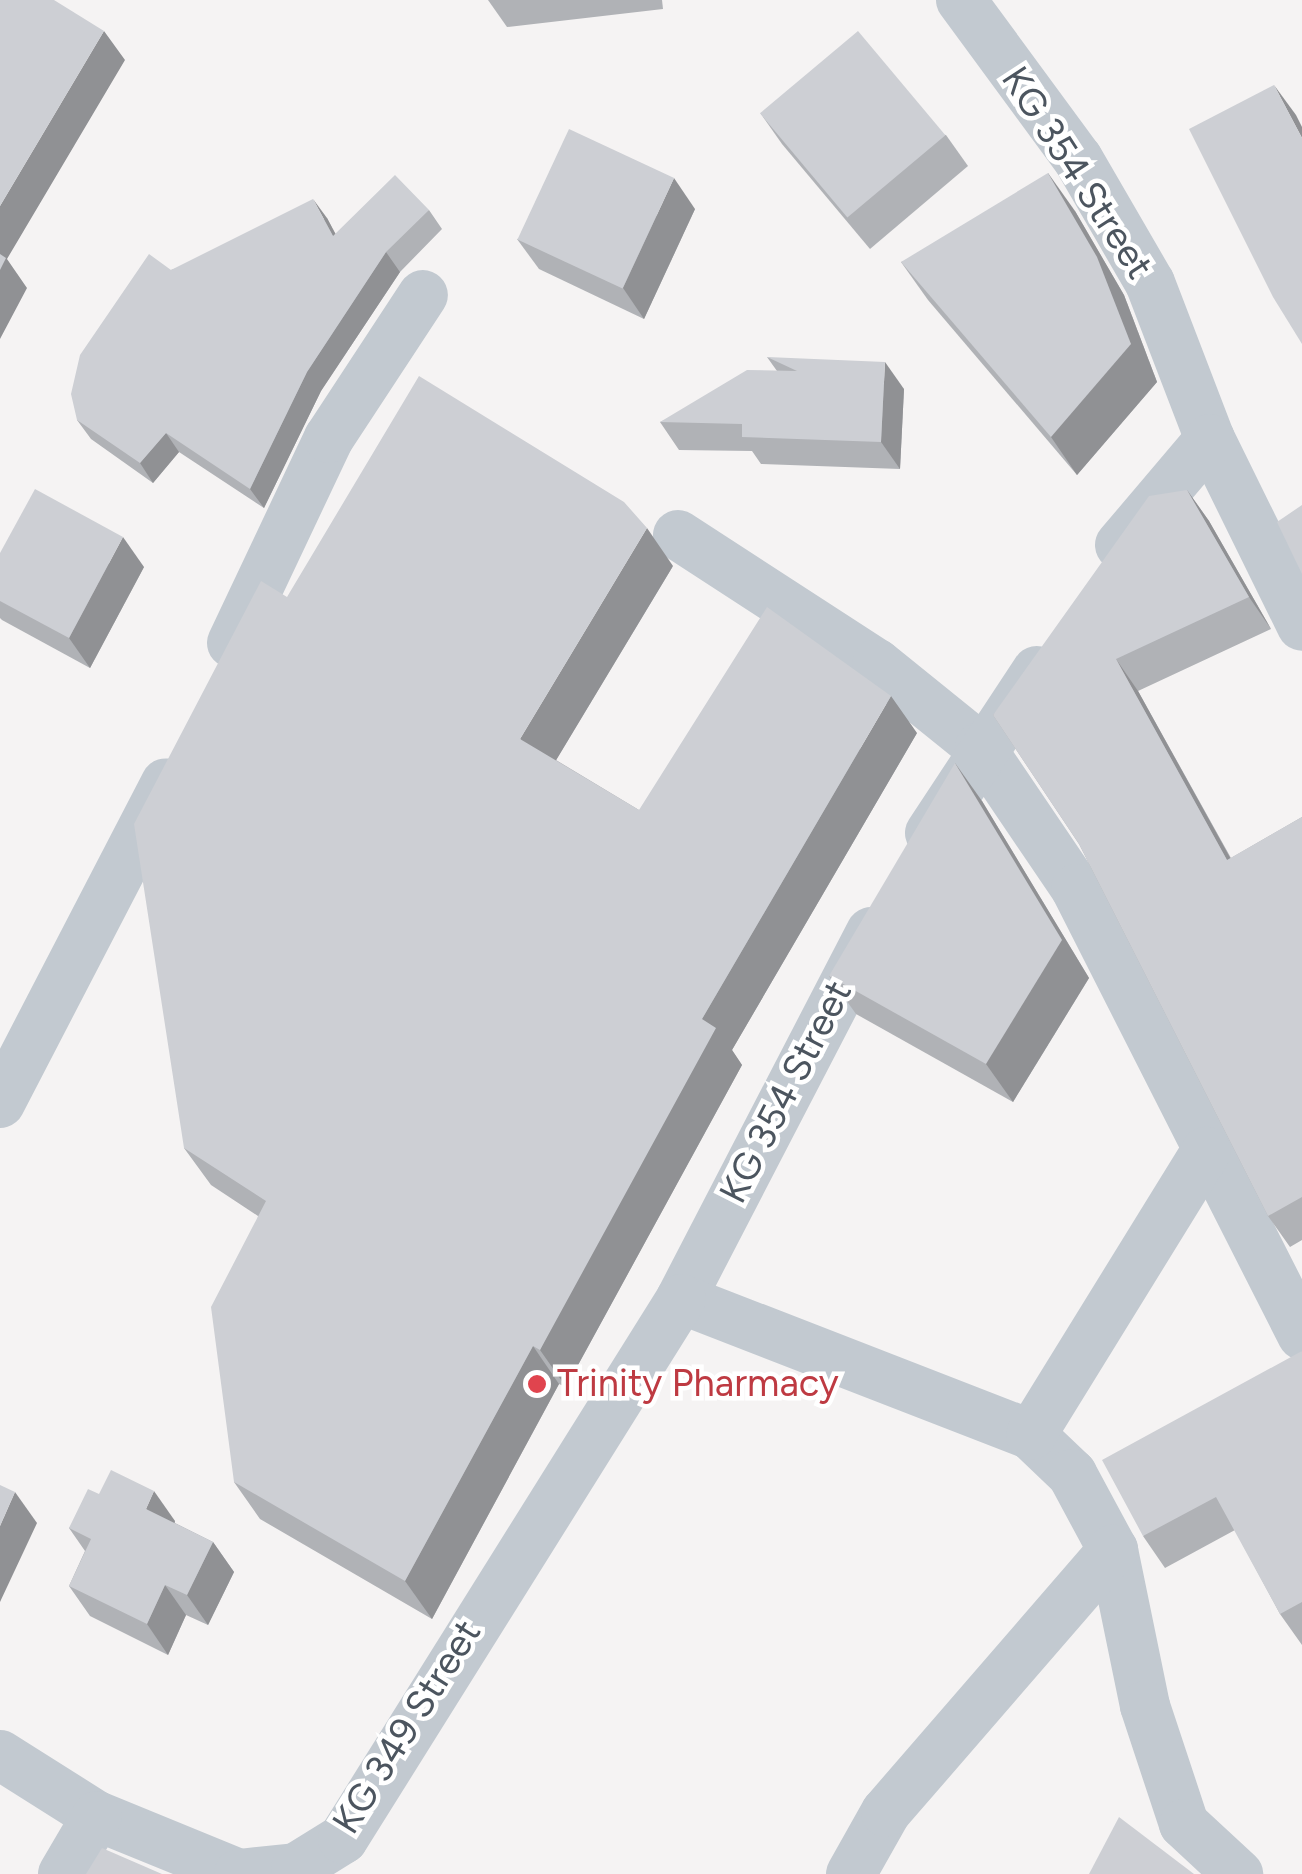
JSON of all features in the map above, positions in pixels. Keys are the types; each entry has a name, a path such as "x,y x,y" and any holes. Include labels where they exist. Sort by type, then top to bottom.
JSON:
{"street":[{"name":"KG 354 Street","path":"961,0 1078,159 1150,282 1210,439 1302,626"},
{"path":"213,683 329,438 423,295"},
{"path":"1091,588 1210,439"},
{"path":"678,535 876,664 980,748 1076,889 1302,1335"},
{"name":"KG 354 Street","path":"681,1299 810,1037 980,748 1061,634"},
{"path":"0,1102 188,735"},
{"path":"1031,1435 1206,1152"},
{"path":"681,1299 1031,1435 1072,1474 1113,1550 1145,1706 1184,1824 1238,1874"},
{"name":"KG 349 Street","path":"0,1755 96,1816 239,1874 296,1868 343,1839 681,1299"},
{"path":"851,1874 886,1812 1113,1550"},
{"path":"63,1874 96,1816"}],"building":[{"path":"0,0 54,0 104,31 0,206"},
{"path":"858,31 945,135 847,217 760,113"},
{"path":"1274,85 1302,138 1302,344 1273,297 1189,129"},
{"path":"569,129 674,178 623,289 517,240"},
{"path":"1048,173 1097,257 1131,344 1051,437 901,262"},
{"path":"395,175 429,210 386,252 307,372 250,489 166,433 140,463 77,420 71,394 80,355 149,254 171,270 313,199 333,236"},
{"path":"767,357 885,362 881,442 742,437 742,424 660,422 747,370 797,371"},
{"path":"419,376 624,502 647,528 520,739 639,810 767,607 891,696 702,1019 716,1028 540,1350 533,1346 405,1581 234,1482 211,1307 266,1201 184,1148 134,824 261,581 287,597"},
{"path":"35,489 123,537 69,638 0,601 0,553"},
{"path":"1187,490 1249,597 1116,659 1227,860 1302,817 1302,1197 1268,1216 1079,844 993,715 1149,496"},
{"path":"1302,505 1302,574 1277,522"},
{"path":"955,763 1062,940 986,1064 829,976"},
{"path":"1302,1351 1302,1602 1280,1614 1216,1497 1143,1536 1102,1460"},
{"path":"111,1470 154,1491 146,1509 213,1542 187,1595 165,1585 147,1624 69,1586 91,1539 69,1528 88,1489 99,1494"},
{"path":"0,1485 15,1492 0,1526"},
{"path":"1119,1817 1194,1874 1089,1874"},
{"path":"102,1848 162,1874 86,1874"}],"place":[{"name":"Trinity Pharmacy","path":"537,1384"}]}
